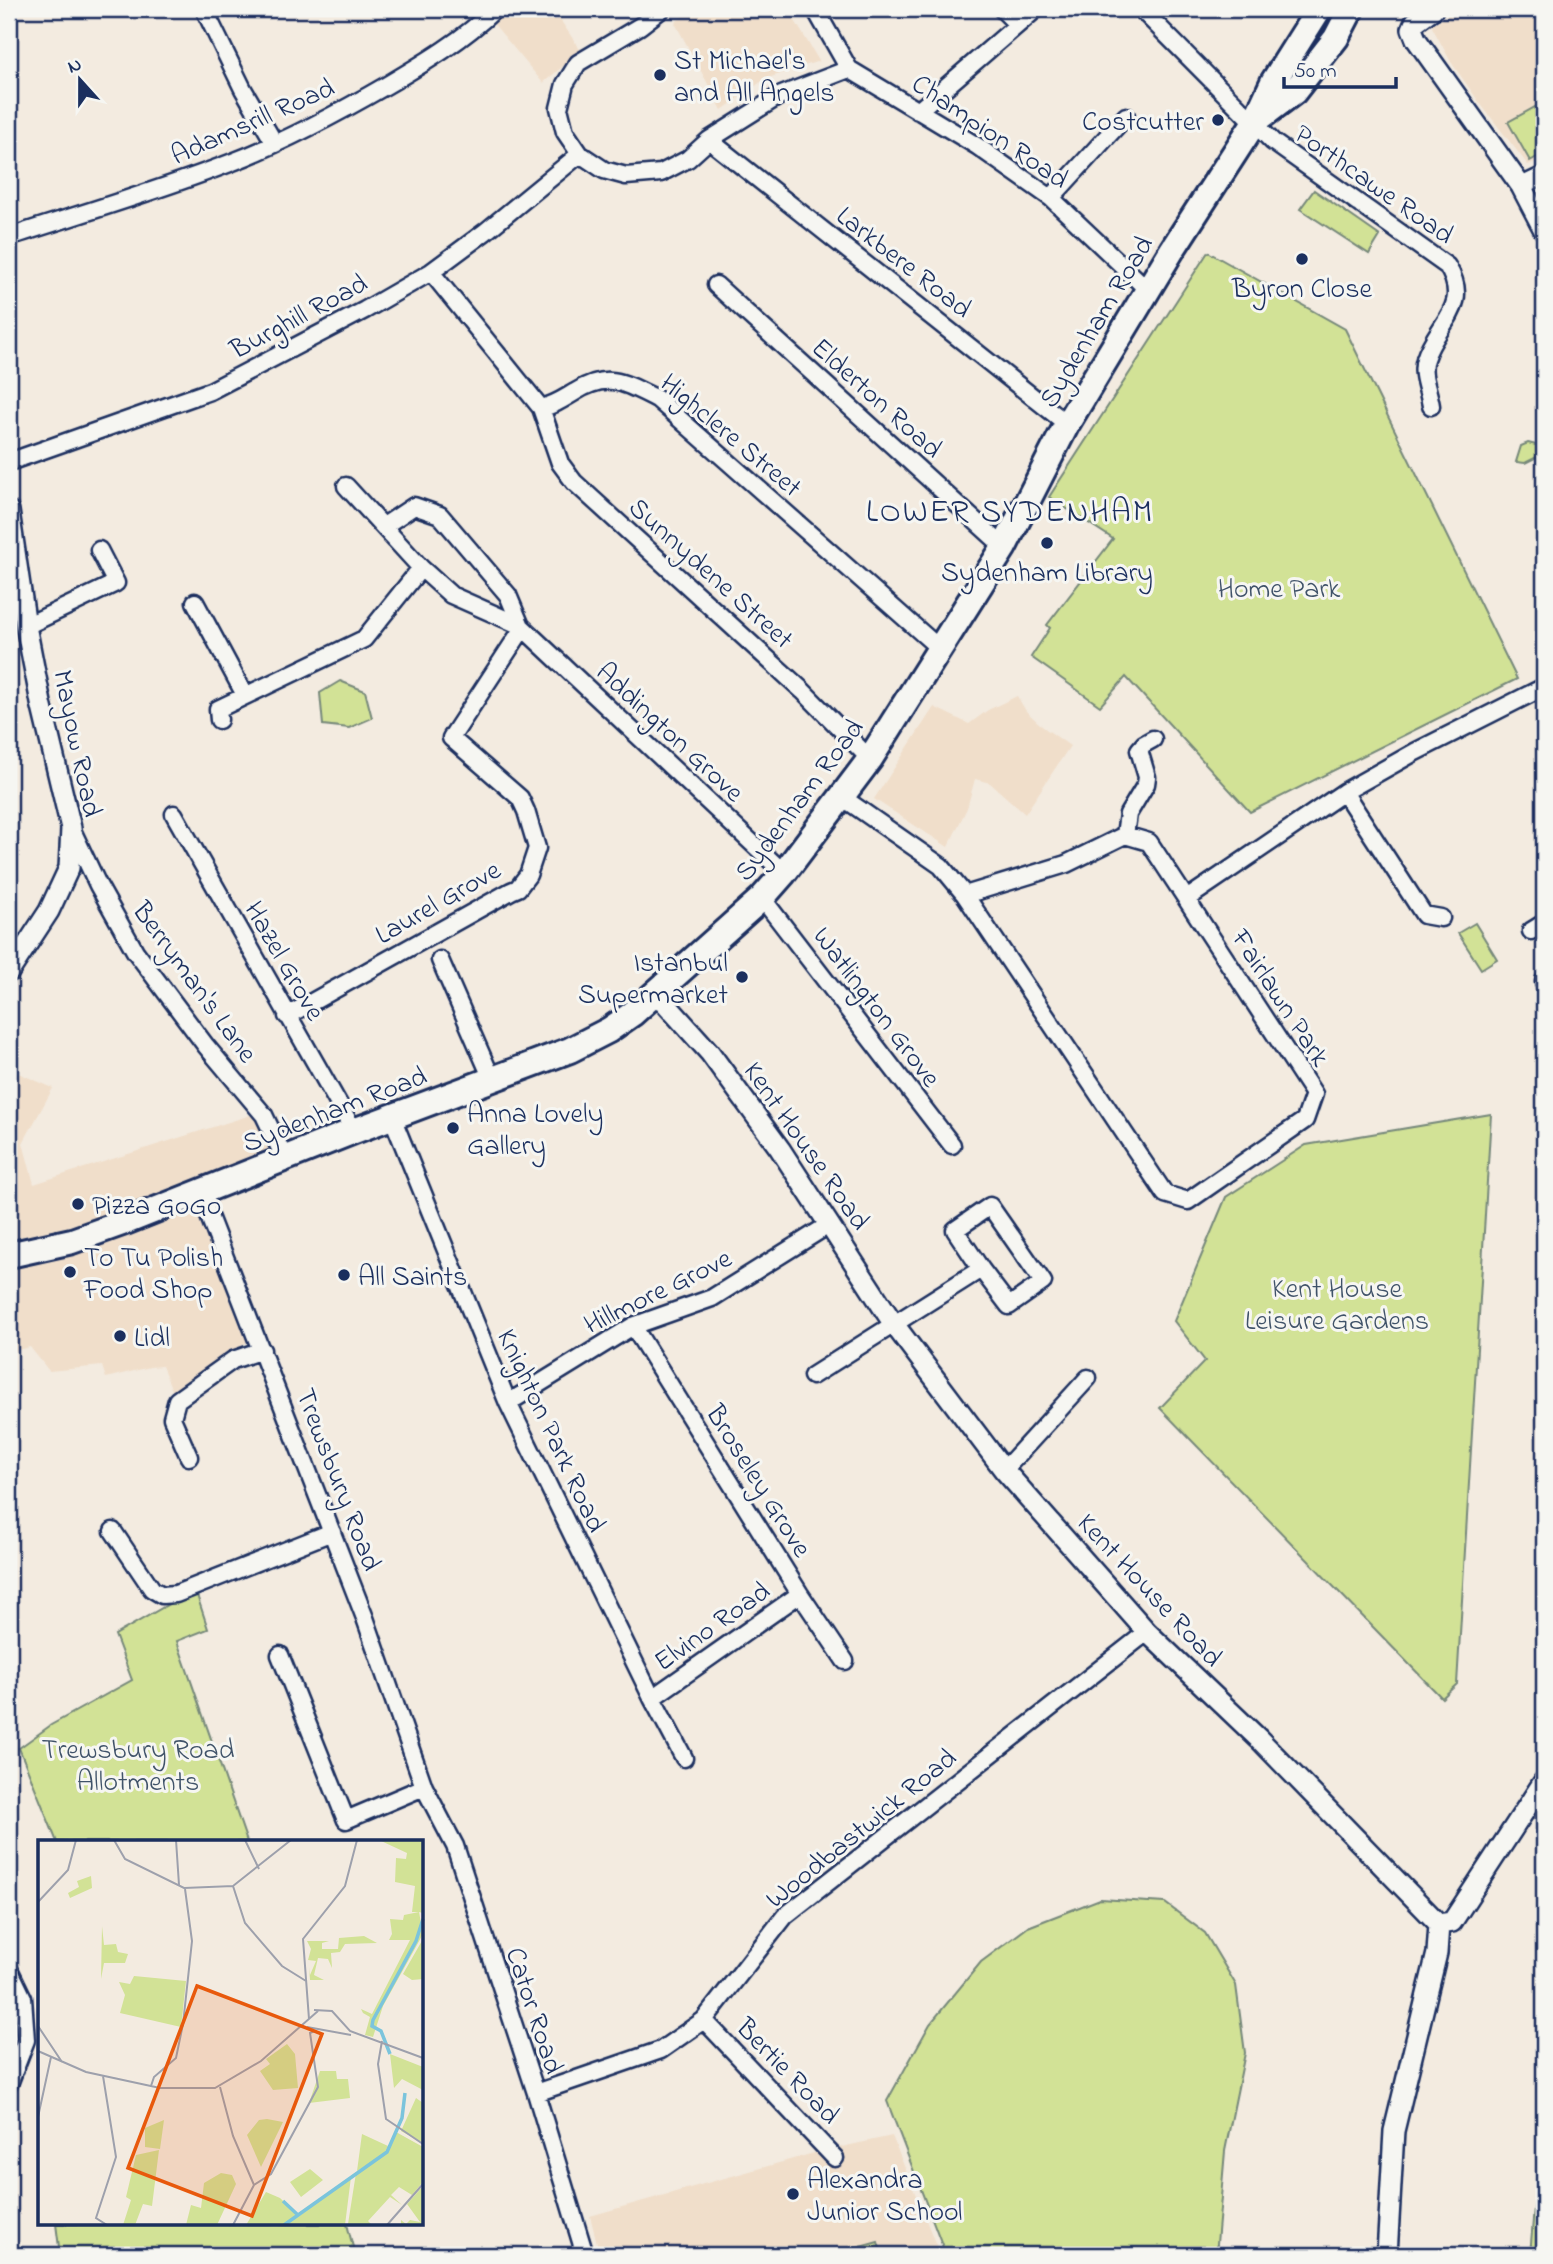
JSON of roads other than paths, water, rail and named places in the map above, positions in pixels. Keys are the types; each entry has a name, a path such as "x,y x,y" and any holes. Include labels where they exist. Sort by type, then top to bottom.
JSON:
{"main road":[{"name":"Sydenham Road","path":"9,1255 72,1241 570,1050 618,1024 657,994 762,898 785,873 870,759 1004,548 1068,424 1148,290 1254,123 1273,82 1319,9"},
{"name":"Sydenham Road","path":"1254,123 1294,92 1336,38 1351,9"}],"street":[{"path":"204,9 243,89 275,144"},
{"name":"Adamsrill Road","path":"9,237 127,200 231,163 275,144 354,104 439,55 477,27 495,9"},
{"path":"662,9 640,26 578,63 565,84 559,108 565,132 580,154 604,170 626,176 661,173 688,159 709,140 779,96 849,69"},
{"name":"Champion Road","path":"815,9 849,69 978,146 1051,198 1148,290"},
{"path":"1002,9 1017,24"},
{"path":"918,111 1036,9"},
{"path":"1141,9 1254,123"},
{"path":"1433,9 1415,22 1412,29 1416,39 1521,186 1544,230"},
{"path":"1051,198 1126,116"},
{"name":"Porthcawe Road","path":"1254,123 1273,142 1447,266 1458,290 1455,304 1425,358 1423,369 1432,407"},
{"name":"Larkbere Road","path":"709,140 1068,424"},
{"name":"Burghill Road","path":"9,462 210,391 365,310 430,271 485,232 580,154"},
{"path":"1521,186 1544,175"},
{"path":"430,271 541,408"},
{"name":"Elderton Road","path":"716,285 1004,548"},
{"name":"Highclere Street","path":"541,408 556,405 591,383 610,380 624,383 657,399 940,649"},
{"name":"Sunnydene Street","path":"541,408 560,463 574,482 803,691 870,759"},
{"path":"346,486 384,526"},
{"name":"Addington Grove","path":"522,627 508,595 440,515 414,506 384,526 421,568 451,595 522,627 785,873"},
{"name":"Mayow Road","path":"9,511 14,588 26,626 71,828 69,868 49,911 9,972"},
{"path":"26,626 116,583 99,550"},
{"path":"219,720 218,709 364,639 421,568"},
{"path":"195,602 245,695"},
{"name":"Laurel Grove","path":"288,1016 518,888 528,875 537,848 520,798 452,738 522,627"},
{"path":"1188,898 1344,792 1415,752 1544,687"},
{"path":"965,895 1066,864 1125,835 1128,814 1147,777 1139,750 1153,739"},
{"path":"1344,792 1424,915 1441,918"},
{"name":"Fairlawn Park","path":"842,797 941,866 965,895 1166,1194 1188,1201 1305,1120 1314,1094 1149,842 1125,835"},
{"name":"Hazel Grove","path":"174,814 355,1131"},
{"name":"Berryman's Lane","path":"71,828 98,885 135,951 205,1046 264,1115 285,1159"},
{"name":"Watlington Grove","path":"762,898 952,1145"},
{"path":"440,960 492,1079"},
{"name":"Kent House Road","path":"657,994 710,1053 780,1149 894,1323 1004,1469 1147,1632 1259,1739 1439,1924"},
{"name":"Knighton Park Road","path":"392,1117 508,1403 684,1758"},
{"name":"Trewsbury Road","path":"200,1193 332,1532 424,1787"},
{"path":"990,1206 1043,1282 1009,1306 981,1269 955,1230 990,1206"},
{"name":"Hillmore Grove","path":"508,1403 633,1326 712,1298 830,1224"},
{"path":"812,1376 981,1269"},
{"name":"Broseley Grove","path":"633,1326 800,1594 845,1661"},
{"path":"189,1457 172,1418 177,1400 233,1360 262,1350"},
{"path":"1004,1469 1088,1378"},
{"path":"113,1531 152,1589 162,1595 176,1594 332,1532"},
{"name":"Elvino Road","path":"652,1698 800,1594"},
{"name":"Woodbastwick Road","path":"536,2093 661,2050 704,2020 785,1916 1147,1632"},
{"path":"280,1655 346,1820 424,1787"},
{"path":"1387,2255 1394,2131 1437,1953 1439,1924 1452,1922 1544,1781"},
{"name":"Cator Road","path":"424,1787 457,1853 536,2093 585,2255"},
{"path":"9,1969 23,1998 26,2040 9,2084"},
{"name":"Bertie Road","path":"704,2020 835,2158"}],"place":[{"name":"St Michael's and All Angels","path":"660,75"},
{"name":"Costcutter","path":"1218,120"},
{"name":"Byron Close","path":"1302,259"},
{"name":"Sydenham Library","path":"1047,543"},
{"name":"Istanbul Supermarket","path":"742,977"},
{"name":"Anna Lovely Gallery","path":"453,1128"},
{"name":"Pizza GoGo","path":"78,1204"},
{"name":"To Tu Polish Food Shop","path":"70,1272"},
{"name":"All Saints","path":"344,1275"},
{"name":"Lidl","path":"120,1336"},
{"name":"Alexandra Junior School","path":"793,2194"}],"district":[{"name":"LOWER SYDENHAM","path":"1010,510"}],"park label":[{"name":"Home Park","path":"1279,587"},
{"name":"Kent House Leisure Gardens","path":"1337,1303"},
{"name":"Trewsbury Road Allotments","path":"138,1764"}]}
